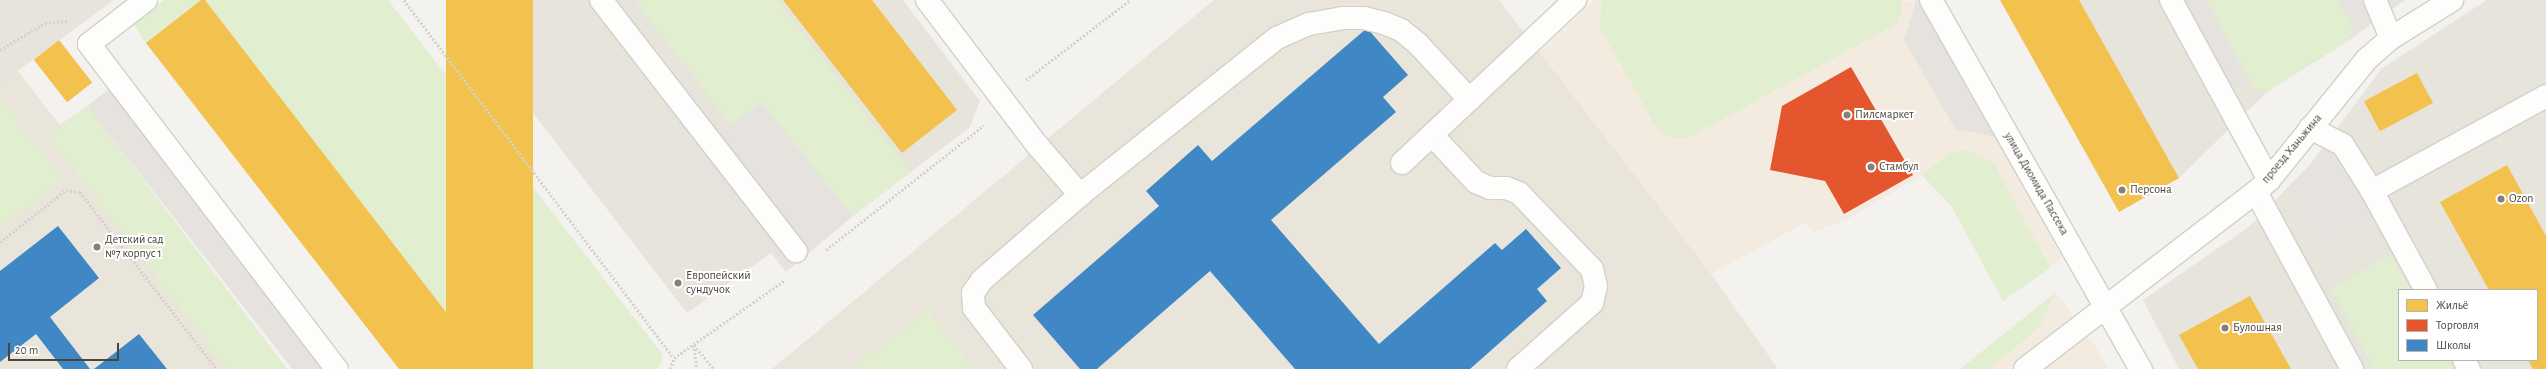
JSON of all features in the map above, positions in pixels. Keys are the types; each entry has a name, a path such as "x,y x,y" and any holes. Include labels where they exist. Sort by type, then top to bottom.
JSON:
{"street":[{"path":"146,0 89,44 337,369"},
{"path":"601,0 796,251"},
{"path":"927,0 1002,98 1080,195"},
{"path":"1402,164 1575,0"},
{"name":"улица Диомида Пассека","path":"1931,0 2140,369"},
{"path":"2171,0 2352,369"},
{"path":"2375,0 2391,38"},
{"name":"проезд Ханьжина","path":"2025,369 2105,305 2262,186 2368,59 2391,38 2452,0"},
{"path":"1022,369 974,308 973,293 982,280 1080,195 1278,38 1309,24 1342,18 1364,18 1401,30 1433,58 1470,100"},
{"path":"2372,191 2546,96"},
{"path":"2310,128 2343,145 2372,191 2425,289"},
{"path":"1432,135 1476,182 1490,188 1506,188 1519,193 1592,269 1596,286 1592,303 1518,369"}],"path":[{"path":"404,0 674,358"},
{"path":"819,255 991,119 1002,98 1130,0"},
{"path":"0,50 37,28 54,20 68,20 89,44"},
{"path":"0,242 66,190 80,192 217,369"},
{"path":"670,369 674,358 788,278"},
{"path":"694,345 697,369"},
{"path":"694,345 714,369"}],"shaded area":[{"path":"0,0 114,0 0,84"},
{"path":"446,0 903,0 980,101 970,127 853,216 786,272 771,253 687,313"},
{"path":"1214,0 1499,0 1711,274 1778,369 772,369"},
{"path":"1594,0 1601,0 1600,28 1901,14 1902,2 1917,0 1997,137 2062,258 2003,301 1952,207 1922,175 1846,220 1813,232 1805,223 1711,274 1538,54"},
{"path":"1916,0 1997,137 1955,129 1904,40"},
{"path":"2000,0 2405,0 2348,41 2267,92 2179,178 2119,212"},
{"path":"2182,0 2206,0 2253,87 2227,87"},
{"path":"2337,0 2370,0 2373,4 2350,21"},
{"path":"2487,0 2546,0 2546,369 2179,369 2143,300 2250,226 2310,165 2381,69"},
{"name":"Детский сад №7 корпус 1","path":"17,70 60,125 87,106 287,369 0,369 0,84"},
{"path":"109,89 326,367 324,369 292,369 87,106"},
{"path":"760,102 853,216 788,268 695,154"},
{"path":"2326,143 2371,218 2322,246 2286,189 2310,165"},
{"path":"2056,292 2099,352 2108,369 1988,369 2041,324"}],"green space":[{"path":"164,0 201,0 146,43 134,25"},
{"path":"205,0 388,0 663,355 658,369 490,369"},
{"path":"635,0 777,0 911,172 853,216 761,102 731,125"},
{"path":"1601,0 1901,0 1902,2 1901,14 1896,24 1690,137 1673,139 1661,132 1655,125 1600,28"},
{"path":"2206,0 2337,0 2350,21 2352,31 2348,41 2267,92 2253,87"},
{"path":"0,99 63,179 0,228"},
{"path":"87,106 287,369 227,369 48,136"},
{"path":"1967,150 1993,162 2050,268 2003,301 1952,207 1922,175 1950,153"},
{"path":"2391,255 2409,289 2398,289 2398,361 2449,361 2453,369 2374,369 2331,288"},
{"path":"2056,292 2041,324 2020,344 1988,369 1960,369"},
{"path":"928,310 974,369 857,369 855,366"}],"building: Жильё":[{"path":"201,0 205,0 490,369 399,369 146,43"},
{"path":"446,0 533,0 533,369 446,369"},
{"path":"783,0 872,0 957,110 902,153"},
{"path":"2000,0 2079,0 2179,178 2119,212"},
{"path":"59,40 92,83 67,102 34,60"},
{"path":"2417,73 2433,103 2380,131 2364,101"},
{"path":"2507,165 2546,236 2546,369 2533,369 2529,361 2538,361 2538,289 2488,289 2440,202"},
{"path":"2250,296 2291,369 2198,369 2179,335"}],"building: Торговля":[{"path":"1851,67 1913,175 1844,214 1825,181 1770,170 1782,106"}],"building: Школы":[{"path":"1367,28 1408,75 1383,97 1396,112 1271,220 1379,344 1495,243 1502,250 1526,229 1561,268 1537,289 1547,301 1470,369 1295,369 1210,271 1097,369 1080,369 1033,315 1159,206 1146,191 1198,145 1212,161"},
{"path":"58,226 99,278 50,317 90,369 63,369 36,334 0,362 0,271"},
{"path":"139,334 167,369 94,369"}],"place":[{"name":"Пилсмаркет","path":"1847,115"},
{"name":"Стамбул","path":"1871,167"},
{"name":"Персона","path":"2122,190"},
{"name":"Ozon","path":"2501,199"},
{"name":"Детский сад №7 корпус 1","path":"97,247"},
{"name":"Европейский сундучок","path":"678,283"},
{"name":"Булошная","path":"2225,328"}]}
